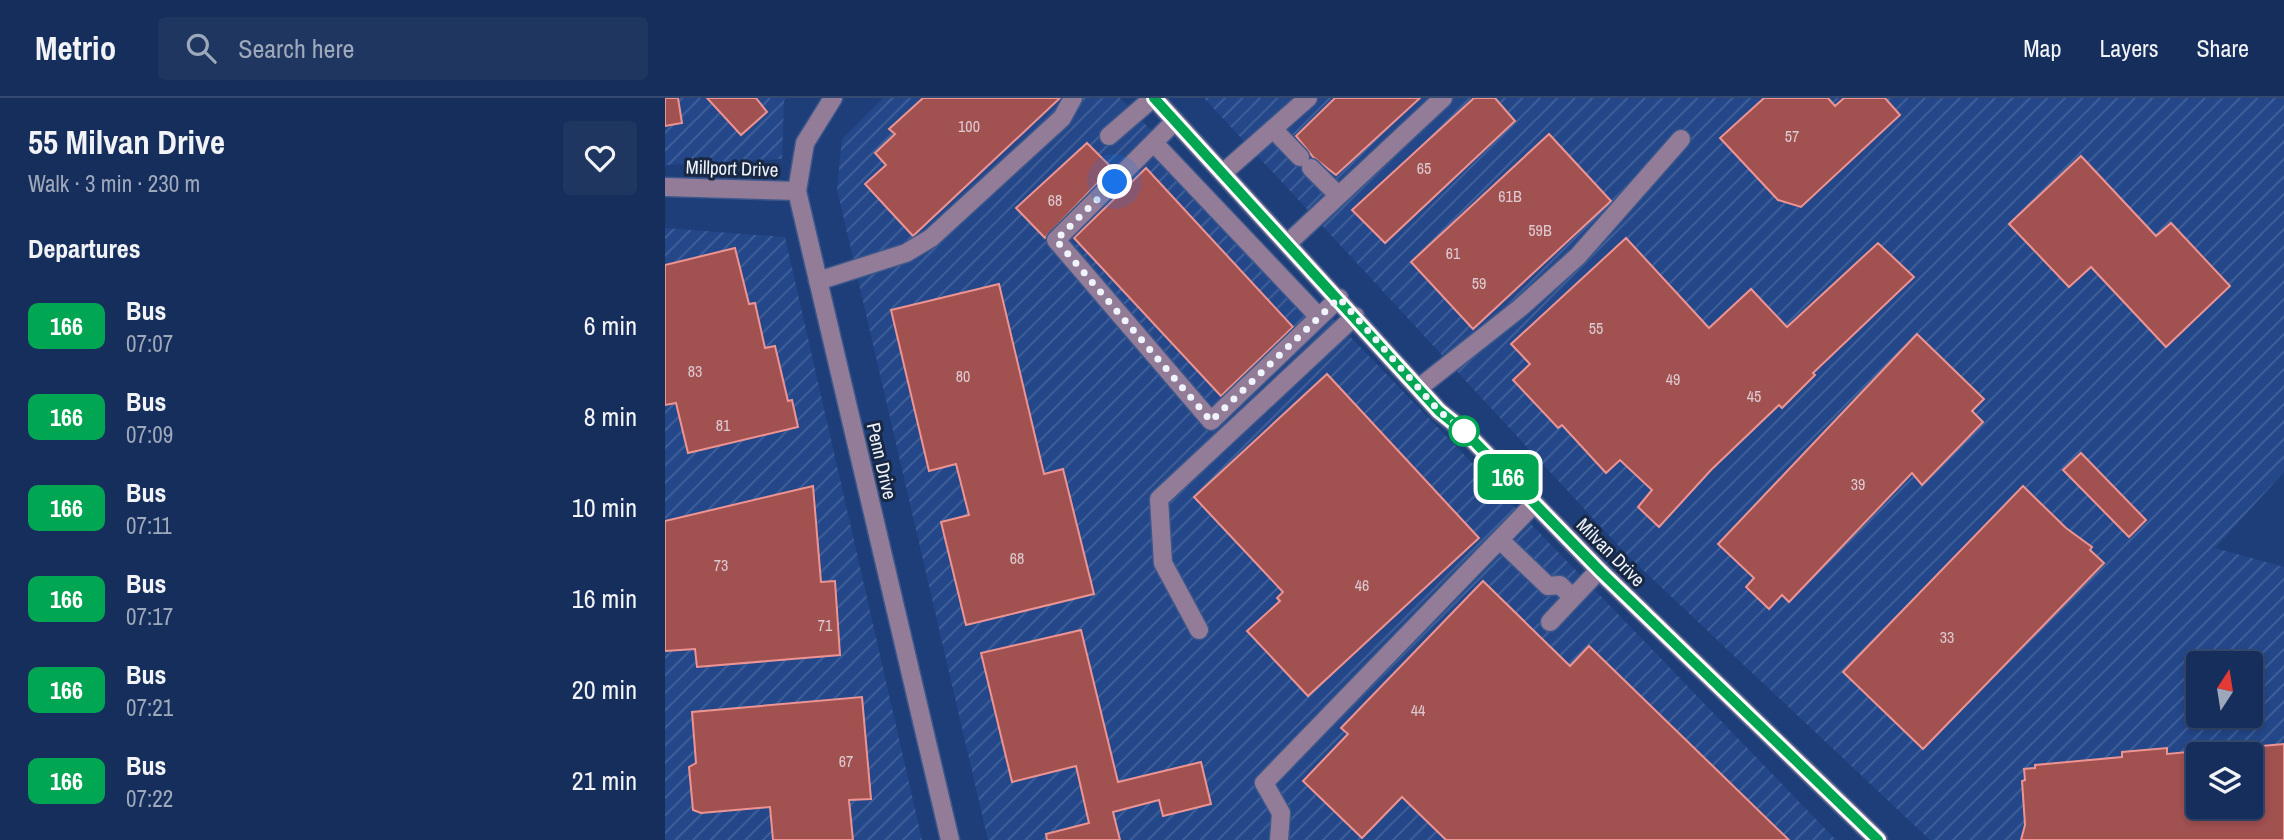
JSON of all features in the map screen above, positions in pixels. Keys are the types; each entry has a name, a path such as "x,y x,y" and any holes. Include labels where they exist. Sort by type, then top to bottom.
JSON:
{"street":[{"name":"Penn Drive","path":"832,98 805,143 797,191 950,840"},
{"path":"818,281 906,253 931,239 1062,118 1073,98"},
{"path":"1109,136 1154,98"},
{"name":"Milvan Drive","path":"1154,98 1339,298 1439,411 1465,432 1599,570 1878,840"},
{"path":"1223,173 1308,98"},
{"path":"1288,243 1337,194 1443,98"},
{"path":"1175,121 1056,240 1211,421 1339,298"},
{"path":"1273,129 1337,194"},
{"path":"1420,387 1520,308 1578,256 1681,139"},
{"path":"1154,143 1319,317"},
{"name":"Millport Drive","path":"665,187 797,191"},
{"path":"1238,233 1261,213"},
{"path":"1199,630 1163,564 1159,499 1355,316"},
{"path":"1279,840 1281,813 1264,783 1534,504"},
{"path":"1500,540 1548,586 1560,584 1572,597"},
{"path":"1550,622 1599,570"}],"shaded area":[{"path":"665,98 786,98 782,159 665,165"},
{"path":"883,98 1120,98 1836,840 988,840 837,189 842,139"},
{"path":"1204,98 2284,98 2284,472 2215,548 2284,567 2284,840 1930,840 1627,555"},
{"path":"665,228 785,237 922,840 665,840"}],"building":[{"path":"665,98 678,98 682,123 665,126"},
{"path":"707,98 756,98 767,112 741,135"},
{"path":"923,98 1060,98 913,236 865,184 886,165 875,153 895,134 889,129"},
{"path":"1335,98 1420,98 1336,175 1313,157 1296,136"},
{"path":"1474,98 1495,98 1515,121 1385,243 1352,210"},
{"path":"1764,98 1828,98 1835,106 1844,98 1885,98 1900,115 1801,207 1778,200 1720,138"},
{"path":"1549,134 1611,201 1473,329 1411,262"},
{"path":"1087,143 1112,168 1045,238 1016,208"},
{"path":"2081,156 2156,236 2171,223 2230,286 2166,347 2091,267 2069,287 2009,224"},
{"path":"1146,168 1293,327 1221,396 1074,238"},
{"path":"1626,238 1709,328 1751,289 1787,327 1878,243 1914,277 1813,373 1815,375 1782,408 1779,405 1711,470 1659,527 1638,507 1652,490 1620,460 1606,473 1562,425 1558,428 1513,380 1530,364 1511,344"},
{"path":"735,248 749,304 755,303 765,348 775,346 788,401 792,400 798,427 688,453 676,403 665,405 665,265"},
{"path":"999,284 1044,474 1063,469 1094,594 966,625 941,522 969,515 956,464 929,471 891,310"},
{"path":"1917,334 1984,399 1972,411 1983,422 1922,485 1912,473 1789,602 1782,595 1769,609 1746,587 1754,578 1718,544"},
{"path":"1327,374 1479,538 1308,696 1247,631 1280,601 1277,598 1283,592 1194,497"},
{"path":"2081,453 2146,520 2129,537 2063,470"},
{"path":"813,486 821,582 835,581 840,655 697,667 695,649 665,651 665,521"},
{"path":"2023,486 2066,528 2092,547 2090,550 2104,563 1923,749 1843,672"},
{"path":"1483,581 1570,666 1589,646 1789,840 1446,840 1402,797 1362,838 1303,781 1348,734 1341,728"},
{"path":"1081,630 1118,782 1201,762 1211,804 1163,816 1159,800 1113,812 1120,840 1047,840 1046,834 1089,823 1076,766 1012,782 981,653"},
{"path":"862,697 871,799 849,800 853,840 773,840 770,807 701,813 693,810 689,767 696,763 692,712"},
{"path":"2284,744 2284,840 2021,840 2025,825 2022,781 2025,780 2024,769 2035,768 2035,765 2122,757 2122,752 2167,748 2167,754 2186,752 2186,819 2263,819 2263,746"}],"bus line":[{"name":"166","path":"1154,98 1425,392 1439,411 1465,432 1601,572 1878,840"}],"route":[{"path":"1115,182 1056,240 1211,421 1339,298 1425,392 1439,411 1464,431"}]}
